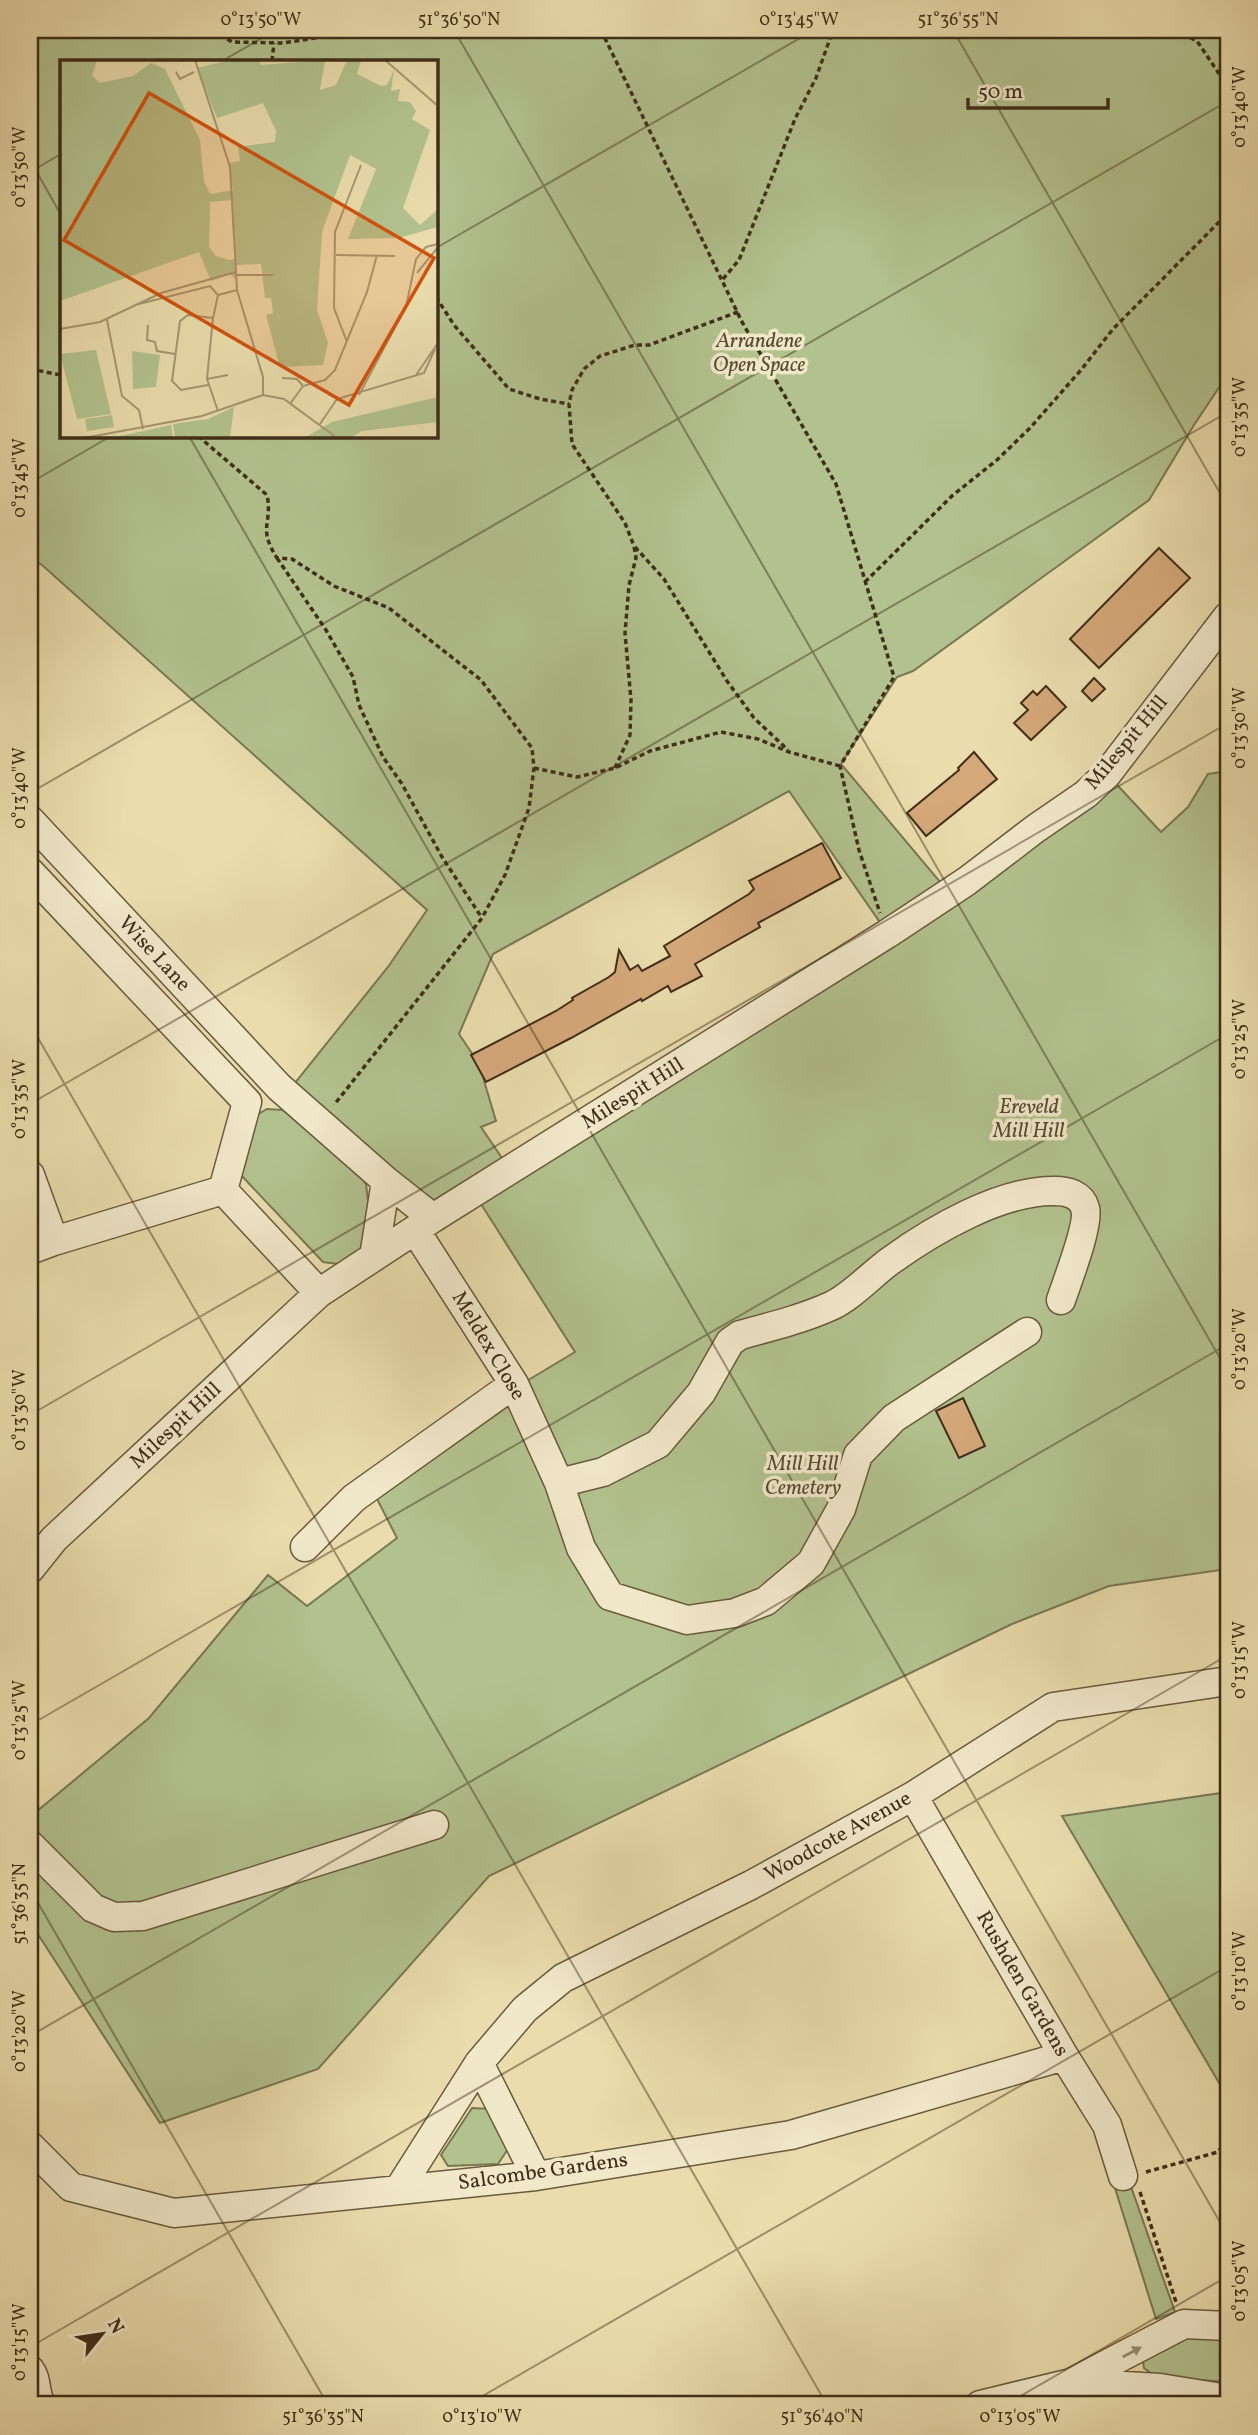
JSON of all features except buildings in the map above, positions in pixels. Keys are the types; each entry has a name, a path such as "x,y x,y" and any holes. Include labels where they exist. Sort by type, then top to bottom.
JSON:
{"street":[{"name":"Milespit Hill","path":"30,1569 54,1539 318,1293 887,934 967,881 1086,794 1107,774 1228,616"},
{"name":"Wise Lane","path":"30,820 279,1087 386,1181 424,1224"},
{"name":"Wise Lane","path":"30,872 247,1102"},
{"path":"223,1190 247,1102 279,1087"},
{"path":"30,1175 42,1245 223,1190"},
{"path":"374,1257 386,1181"},
{"path":"223,1190 318,1293"},
{"path":"555,1474 603,1472 659,1444 701,1392 730,1342 740,1335 833,1305 893,1259 1000,1199 1046,1191 1066,1191 1079,1198 1086,1209 1061,1300"},
{"name":"Meldex Close","path":"424,1224 514,1384 555,1474 581,1548 610,1596 687,1620 735,1613 766,1601 811,1563 841,1509 858,1455 894,1418 1027,1332"},
{"path":"305,1547 354,1498 514,1384"},
{"name":"Woodcote Avenue","path":"399,2189 479,2063 524,2009 563,1978 751,1885 913,1796 1053,1707 1228,1681"},
{"name":"Rushden Gardens","path":"913,1796 1107,2125 1123,2176"},
{"path":"30,1845 93,1908 114,1917 143,1916 434,1825"},
{"name":"Salcombe Gardens","path":"30,2146 71,2187 174,2213 536,2176 791,2135 1064,2056"},
{"path":"479,2063 536,2176"},
{"path":"981,2405 1071,2383 1184,2324 1228,2326"},
{"path":"30,2370 34,2374 37,2402"},
{"path":"1071,2383 1160,2388 1228,2399"}],"path":[{"path":"213,30 232,42 274,43 367,30"},
{"path":"601,30 738,312 836,484 894,677 840,766 859,850 887,934"},
{"path":"722,280 739,260 795,119 816,78 833,30"},
{"path":"1175,30 1196,41 1228,87"},
{"path":"272,60 274,43"},
{"path":"865,582 953,495 997,460 1030,428 1113,329 1228,213"},
{"path":"438,300 454,326 509,389 540,399 569,404"},
{"path":"615,768 630,735 631,700 625,633 629,585 636,558 625,523 572,444 569,404 572,390 584,369 600,356 635,345 649,345 738,312"},
{"path":"30,369 60,376"},
{"path":"200,438 267,495 270,507 265,534 277,558 326,629 354,677 359,705 383,757 402,784 442,857 482,918"},
{"path":"634,546 664,579 727,681 754,718 789,752"},
{"path":"277,558 292,559 334,586 389,608 481,680 532,748 534,768 529,808 518,841 505,875 482,918 320,1123"},
{"path":"534,768 576,777 615,768 650,751 721,732 758,739 789,752 840,766"},
{"path":"1123,2176 1148,2172 1218,2152 1228,2138"},
{"path":"1123,2176 1135,2179 1184,2324"}],"green space":[{"path":"30,30 1228,30 1228,374 1149,500 913,671 897,677 841,764 946,889 886,931 789,791 493,954 459,1034 479,1064 496,1121 481,1127 510,1170 967,881 1086,794 1107,774 1161,832 1188,807 1208,774 1228,771 1228,1569 1109,1586 1012,1624 489,1876 318,2069 160,2123 30,1922 30,1817 149,1718 268,1575 307,1606 397,1538 376,1497 525,1382 575,1352 474,1193 434,1218 286,1094 388,967 427,910 42,565 30,558"},
{"path":"267,1109 283,1110 356,1171 366,1184 370,1218 362,1247 345,1265 323,1262 239,1173 255,1116"},
{"path":"1228,1792 1228,2098 1062,1816"},
{"path":"472,2108 489,2109 508,2149 498,2164 448,2166 441,2155"},
{"path":"1129,2181 1175,2312 1156,2319 1114,2185"},
{"path":"1228,2332 1228,2382 1156,2377 1144,2368 1143,2362 1147,2354 1188,2334"}],"park label":[{"name":"Arrandene Open Space","path":"759,353"},
{"name":"Ereveld Mill Hill","path":"1029,1119"},
{"name":"Mill Hill Cemetery","path":"803,1476"}]}
